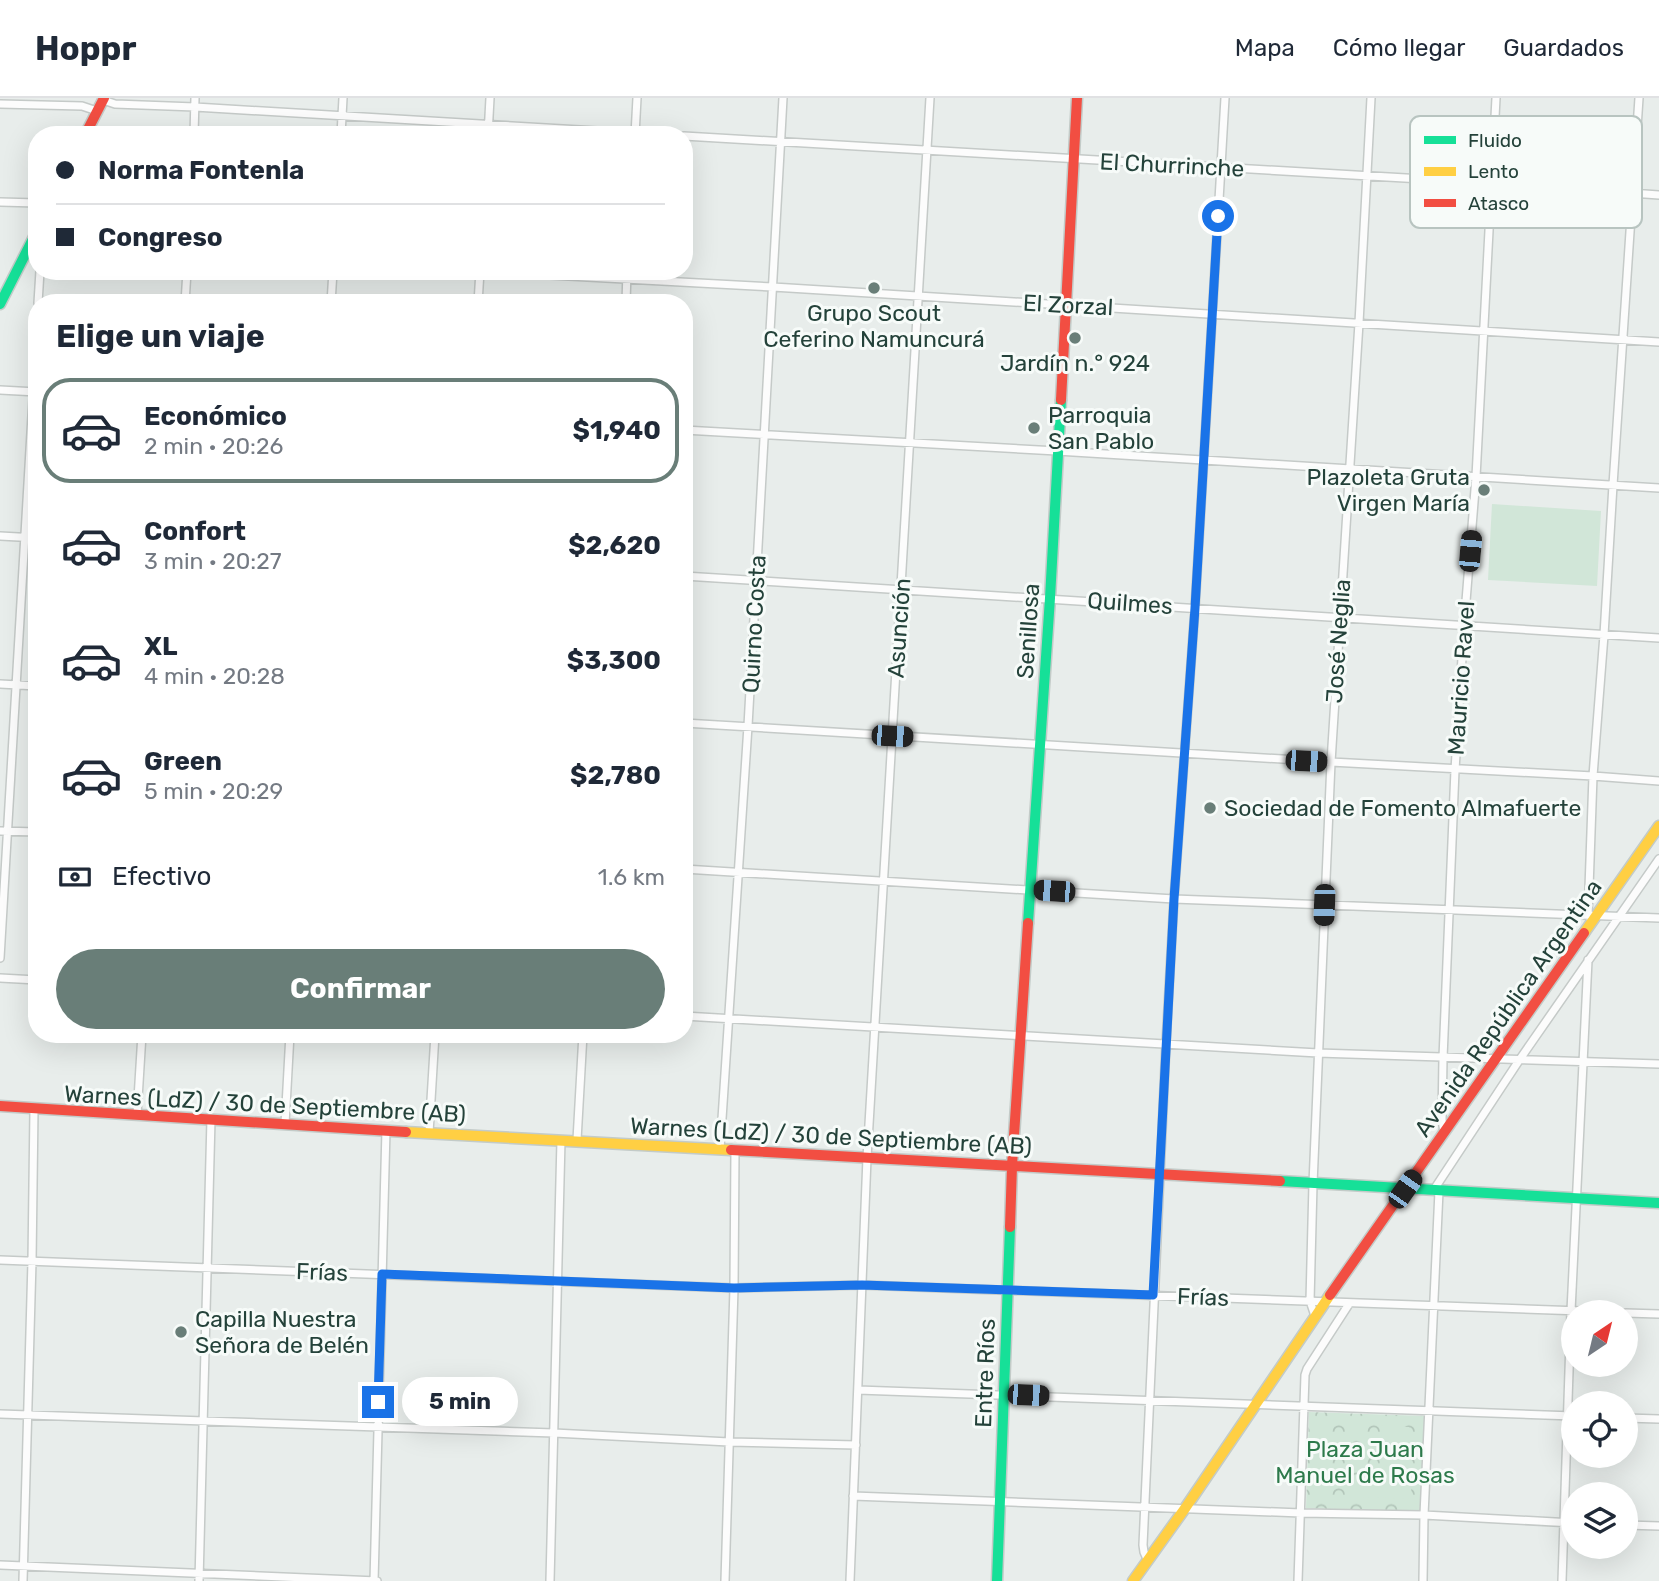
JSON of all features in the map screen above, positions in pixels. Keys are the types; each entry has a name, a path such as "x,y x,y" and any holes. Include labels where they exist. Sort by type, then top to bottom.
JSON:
{"street":[{"path":"341,126 343,98"},
{"path":"488,124 490,98"},
{"path":"635,126 637,98"},
{"name":"Quirno Costa","path":"720,1149 748,726 783,98"},
{"name":"Asunción","path":"850,1581 874,1027 930,98"},
{"name":"Senillosa","path":"1012,1167 1049,598 1077,98"},
{"path":"1148,1561 1143,1545 1159,1175 1225,98"},
{"name":"José Neglia","path":"1310,1301 1331,762 1371,98"},
{"name":"Mauricio Ravel","path":"1495,116 1496,98"},
{"path":"1638,116 1639,98"},
{"path":"90,126 103,99 115,104 195,102 342,116 517,126"},
{"path":"194,126 195,102"},
{"path":"0,104 82,106 97,111"},
{"name":"El Churrinche","path":"693,136 1410,178"},
{"path":"0,202 28,203"},
{"name":"Mauricio Ravel","path":"1444,1133 1441,1120 1455,770 1476,477 1489,228"},
{"path":"1592,916 1593,776 1631,228"},
{"path":"0,304 28,251"},
{"name":"El Zorzal","path":"680,280 1659,342"},
{"path":"0,390 28,392"},
{"path":"693,430 1659,488"},
{"path":"0,958 3,831 28,494"},
{"path":"0,536 25,538"},
{"name":"Quilmes","path":"693,576 1659,638"},
{"path":"0,684 28,686"},
{"path":"693,723 1659,781"},
{"name":"Avenida República Argentina","path":"1133,1581 1496,1059 1592,916 1659,825"},
{"path":"3,831 28,832"},
{"name":"Avenida República Argentina","path":"1436,1191 1520,1059 1659,859"},
{"path":"693,870 1174,899 1659,918"},
{"path":"1572,1300 1588,960"},
{"path":"0,978 28,980"},
{"path":"693,1017 1318,1053 1659,1064"},
{"path":"137,1115 141,1043"},
{"path":"285,1124 290,1043"},
{"path":"429,1133 434,1043"},
{"path":"577,1140 582,1043"},
{"name":"Warnes (LdZ) / 30 de Septiembre (AB)","path":"0,1106 1659,1203"},
{"path":"23,1581 34,1109"},
{"path":"199,1577 211,1119"},
{"path":"0,1565 199,1577 375,1581 386,1130"},
{"path":"550,1581 561,1140"},
{"path":"725,1581 734,1288 735,1150"},
{"name":"Entre Ríos","path":"997,1581 1012,1167"},
{"path":"1423,1581 1436,1191"},
{"name":"Frías","path":"0,1260 734,1288 862,1285 1561,1311"},
{"path":"1310,1301 1315,1316"},
{"path":"1298,1581 1305,1375 1349,1304"},
{"path":"1638,1313 1659,1314"},
{"path":"858,1390 1561,1416"},
{"path":"0,1414 856,1445"},
{"path":"1638,1418 1659,1419"},
{"path":"853,1496 1561,1522"},
{"path":"1638,1525 1659,1526"},
{"path":"1562,1581 1563,1559"}],"green space":[{"path":"1492,504 1601,511 1597,586 1488,580"},
{"name":"Plaza Juan Manuel de Rosas","path":"1309,1412 1425,1416 1422,1513 1306,1508"},
{"path":"1382,1425 1409,1427 1409,1445 1381,1444"},
{"path":"1343,1433 1353,1440 1355,1452 1341,1454 1335,1445"},
{"path":"1381,1446 1408,1447 1408,1466 1380,1465"},
{"path":"1362,1470 1412,1472 1411,1499 1361,1497"}],"traffic: fast":[{"path":"0,304 28,249"},
{"path":"1028,923 1061,400"},
{"path":"1280,1181 1659,1203"},
{"path":"997,1581 1010,1227"}],"traffic: slow":[{"path":"1584,933 1659,826"},
{"path":"406,1132 731,1150"},
{"path":"1133,1581 1330,1295"}],"traffic: jam":[{"path":"90,126 104,98"},
{"path":"1061,400 1077,98"},
{"path":"1010,1227 1028,923"},
{"path":"1330,1295 1584,933"},
{"path":"0,1106 406,1132"},
{"path":"731,1150 1280,1181"}],"place":[{"name":"Grupo Scout Ceferino Namuncurá","path":"874,288"},
{"name":"Jardín n.° 924","path":"1075,338"},
{"name":"Parroquia San Pablo","path":"1034,428"},
{"name":"Plazoleta Gruta Virgen María","path":"1484,490"},
{"name":"Sociedad de Fomento Almafuerte","path":"1210,808"},
{"name":"Capilla Nuestra Señora de Belén","path":"181,1332"}],"route":[{"path":"378,1402 382,1274 734,1288 862,1285 1153,1295 1174,899 1195,608 1218,216"}]}
